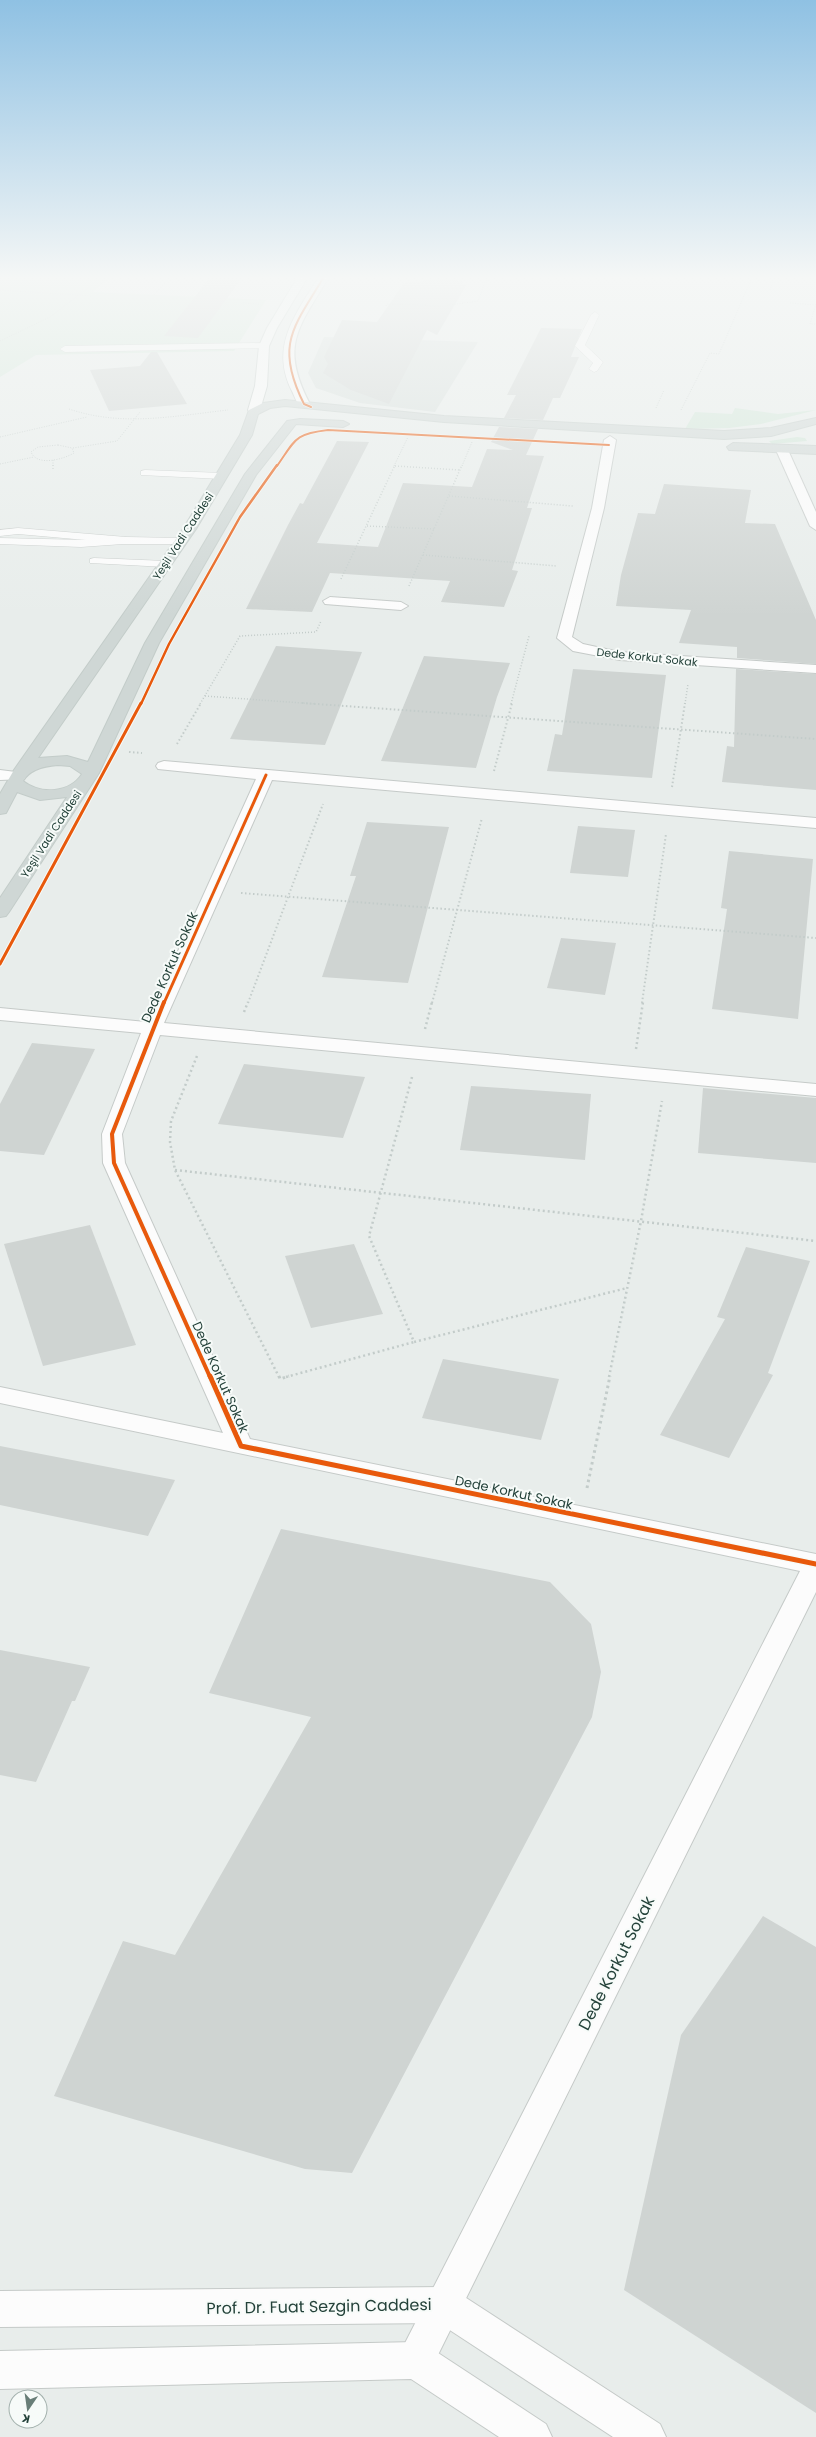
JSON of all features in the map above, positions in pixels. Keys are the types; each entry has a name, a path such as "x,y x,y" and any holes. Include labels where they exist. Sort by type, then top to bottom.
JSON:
{"main road":[{"path":"257,416 276,404 444,419 724,435 771,432 792,428 816,420"},
{"path":"296,423 308,420 316,414 308,406"},
{"name":"Yeşil Vadi Caddesi","path":"0,809 18,776 166,564 249,432 257,416"},
{"path":"277,423 782,450 816,450"},
{"name":"Yeşil Vadi Caddesi","path":"0,912 87,778 152,643 251,474 296,423"},
{"path":"792,428 816,432"},
{"path":"59,760 80,764 87,778 67,792 45,795 26,791 18,776 38,763 59,760"}],"street":[{"name":"Yeşil Vadi Caddesi","path":"257,416 261,389"},
{"path":"298,389 308,406"},
{"name":"Dede Korkut Sokak","path":"610,440 598,508 564,638 578,648 620,656 691,662 816,669"},
{"path":"782,450 816,526"},
{"path":"330,601 401,606"},
{"path":"164,766 816,823"},
{"path":"0,774 18,776"},
{"name":"Dede Korkut Sokak","path":"266,775 153,1027 112,1134 114,1163 241,1446 816,1565 416,2360"},
{"path":"0,1014 667,1074 816,1090"},
{"path":"0,1395 241,1446"},
{"name":"Prof. Dr. Fuat Sezgin Caddesi","path":"0,2310 444,2305 647,2437"},
{"path":"0,2370 416,2360 533,2437"}],"lane":[{"path":"190,464 224,472"},
{"path":"145,473 224,472"},
{"path":"0,533 18,531 125,540"},
{"path":"85,540 181,541"},
{"path":"5,542 81,544 125,540"},
{"path":"94,561 166,564"}],"path":[{"path":"678,414 691,389"},
{"path":"654,412 664,390"},
{"path":"69,409 87,417"},
{"path":"0,437 87,417 134,420 229,410"},
{"path":"34,457 31,452 45,446 64,446 72,448 117,441 140,412"},
{"path":"164,766 240,636 316,632 410,434 402,434"},
{"path":"401,606 474,438 466,437"},
{"path":"0,464 34,457 53,460 72,455 74,453 72,448"},
{"path":"53,460 53,469"},
{"path":"395,466 460,470"},
{"path":"449,496 598,508"},
{"path":"366,526 434,529"},
{"path":"423,555 582,568"},
{"path":"633,1071 680,729 691,662"},
{"path":"205,696 816,739"},
{"path":"235,1035 332,781"},
{"path":"213,891 816,938"},
{"path":"206,1032 171,1121 170,1142 175,1170 280,1379 414,1342"},
{"path":"582,1516 641,1222 667,1074"},
{"path":"175,1170 816,1241"}],"shaded area":[{"path":"318,389 449,389 435,412 360,403"}],"green space":[{"path":"735,408 778,414 816,410 761,424 729,428 685,429 695,412 732,414"},
{"path":"797,437 805,438 807,441 772,444 769,441"}],"building":[{"path":"99,389 178,389 187,404 109,411"},
{"path":"349,389 397,389 389,404"},
{"path":"510,389 564,389 560,398 553,398 543,420 504,418 516,395 507,395"},
{"path":"499,427 538,429 526,455 544,456 527,508 532,508 512,570 518,571 504,607 441,602 450,581 330,573 312,612 246,609 288,525 300,503 303,504 337,441 369,442 317,543 378,547 403,483 472,487 487,449 513,450 491,442"},
{"path":"664,484 751,490 745,523 775,524 816,620 816,664 737,658 737,647 679,643 691,610 616,606 621,575 638,513 655,514"},
{"path":"276,646 362,652 325,745 230,739"},
{"path":"424,656 510,663 497,697 476,768 381,761"},
{"path":"573,669 666,675 652,778 547,771 555,734 562,735"},
{"path":"736,669 816,674 816,790 722,782 727,746 734,747"},
{"path":"367,822 449,827 408,983 322,977 356,876 350,876"},
{"path":"578,826 635,830 628,877 570,873"},
{"path":"729,851 813,859 798,1019 712,1009 727,909 721,908"},
{"path":"561,938 616,943 605,995 547,988"},
{"path":"32,1043 95,1049 44,1155 0,1151 0,1104"},
{"path":"244,1064 365,1077 343,1138 218,1124"},
{"path":"471,1086 591,1094 585,1160 460,1150"},
{"path":"703,1088 816,1098 816,1163 698,1153"},
{"path":"90,1225 136,1345 43,1366 4,1244"},
{"path":"354,1244 383,1314 311,1328 285,1256"},
{"path":"746,1247 810,1261 768,1373 773,1375 729,1458 660,1435 725,1319 717,1317"},
{"path":"443,1359 559,1379 541,1440 422,1418"},
{"path":"0,1446 175,1480 148,1536 0,1505"},
{"path":"281,1529 550,1582 591,1624 601,1672 592,1717 352,2173 305,2169 54,2096 123,1941 175,1955 311,1717 209,1693"},
{"path":"0,1650 90,1667 75,1701 72,1701 36,1782 0,1775"},
{"path":"763,1916 816,1947 816,2413 624,2290 681,2035"}],"cycle path":[{"path":"296,389 304,404 311,407"},
{"path":"0,964 131,724 169,644 240,517 295,440 305,433 328,430 609,445"},
{"path":"266,775 153,1027 112,1134 114,1163 241,1446 816,1564"}]}
